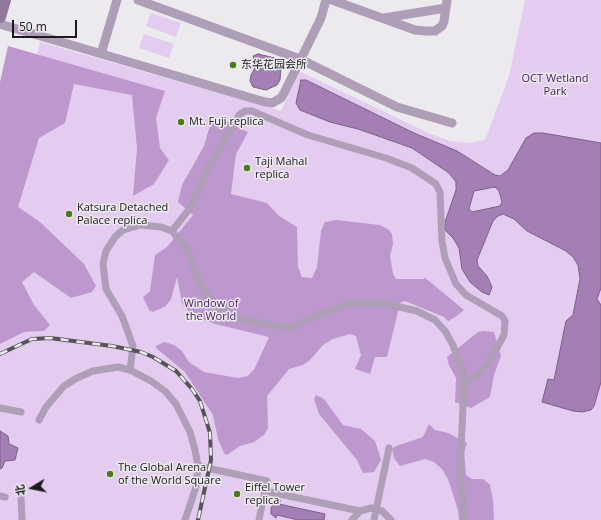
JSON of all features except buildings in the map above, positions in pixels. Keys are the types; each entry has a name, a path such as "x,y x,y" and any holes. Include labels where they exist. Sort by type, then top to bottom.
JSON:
{"main road":[{"path":"0,17 5,0"}],"street":[{"path":"101,54 117,0"},
{"path":"138,0 300,59 397,108 452,124"},
{"path":"0,24 272,103 281,98 321,18 326,0"},
{"path":"332,0 415,30 435,30 442,26 444,22 446,4 382,18"},
{"path":"172,231 190,208 208,168 239,116 245,111 252,111 308,135 386,158 412,168 436,184 440,192 443,247 450,274 456,284 466,295 502,316 505,321 504,336 489,362 481,372 464,384"},
{"path":"130,370 133,346 122,316 106,289 103,264 106,251 115,237 123,230 131,227 150,225 172,231 187,250 208,297 216,307 230,316 255,323 287,327 296,325 331,309 354,303 386,304 417,311 435,320 445,331 459,358 464,384 460,473 464,520"},
{"path":"39,420 54,397 64,386 77,378 106,368 118,367 130,370 155,384 165,391 176,404 190,432 198,466 196,487 186,520"},
{"path":"0,408 21,412"},
{"path":"374,520 389,448"},
{"path":"198,466 267,481 259,520"},
{"path":"265,491 360,511"},
{"path":"21,496 22,520"},
{"path":"352,520 360,511 365,509 376,509 382,511 393,520"}],"green space":[{"name":"Window of the World","path":"525,0 601,0 601,520 0,520 0,202 40,42 281,111 299,71 431,134 450,141 468,143 485,140 509,76"},
{"path":"151,13 181,23 176,37 146,26"},
{"path":"144,34 174,44 169,58 139,48"},
{"path":"8,46 165,91 156,118 160,148 169,160 154,184 133,196 137,149 132,95 74,84 65,123 39,138 18,207 40,222 84,264 96,286 92,292 71,298 34,272 22,282 34,305 50,325 44,331 24,332 0,344 0,82"},
{"path":"221,119 248,132 236,154 231,194 267,203 279,216 297,227 298,267 302,277 312,278 317,267 321,231 325,222 336,220 380,225 389,230 392,234 393,244 390,256 393,274 396,279 424,279 424,277 464,310 448,321 444,317 405,301 400,303 387,357 375,357 370,374 355,369 361,355 356,336 350,334 333,339 323,345 310,360 303,365 289,369 267,396 268,428 264,435 254,442 240,446 227,455 224,453 218,439 213,415 185,372 156,348 156,346 164,342 174,345 182,351 189,362 204,372 238,378 248,376 255,368 269,337 215,324 191,315 182,303 177,277 171,299 166,306 153,312 149,310 143,297 150,291 155,255 167,247 193,215 178,202 182,185 204,146 211,122"},
{"path":"478,332 494,332 501,356 494,375 490,397 471,408 455,402 456,378 449,365 447,357"},
{"path":"316,395 324,399 343,425 361,429 375,441 381,460 374,472 363,473 357,460 319,414 314,399"},
{"path":"429,424 435,430 448,433 467,443 464,452 466,475 472,479 483,479 490,485 493,500 494,520 459,520 458,510 448,479 442,469 434,462 425,459 400,466 394,458 392,449 396,446 423,437"}],"shaded area":[{"path":"258,54 275,58 281,68 280,80 277,85 266,90 253,87 250,81 251,75 256,66 253,56"},
{"path":"301,80 306,80 414,133 457,151 495,175 500,176 508,170 526,138 534,133 543,133 601,143 601,288 597,299 601,305 601,382 594,406 591,410 582,412 573,411 542,402 548,379 554,380 566,321 573,315 580,279 578,265 573,257 566,251 527,231 514,219 503,214 498,216 493,221 477,260 478,266 487,276 492,287 489,295 482,292 470,282 462,269 459,248 453,238 445,230 445,222 456,190 456,182 449,173 412,148 358,129 330,122 300,110 296,103","holes":["495,187 499,191 502,202 500,206 472,212 469,209 474,191"]},
{"path":"0,431 8,436 9,444 18,448 15,460 5,461 0,469"},
{"path":"280,501 279,504 325,514 324,520 298,520 277,515 276,518 271,514 271,508 274,503"}],"railway":[{"path":"0,354 32,339 50,338 112,346 141,352 153,357 176,371 192,389 200,401 210,433 211,460 198,520"}],"place":[{"name":"东华花园会所","path":"233,65"},
{"name":"Mt. Fuji replica","path":"181,122"},
{"name":"Taji Mahal replica","path":"247,168"},
{"name":"Katsura Detached Palace replica","path":"69,214"},
{"name":"The Global Arena of the World Square","path":"110,474"},
{"name":"Eiffel Tower replica","path":"237,494"}],"park label":[{"name":"OCT Wetland Park","path":"555,85"}]}
